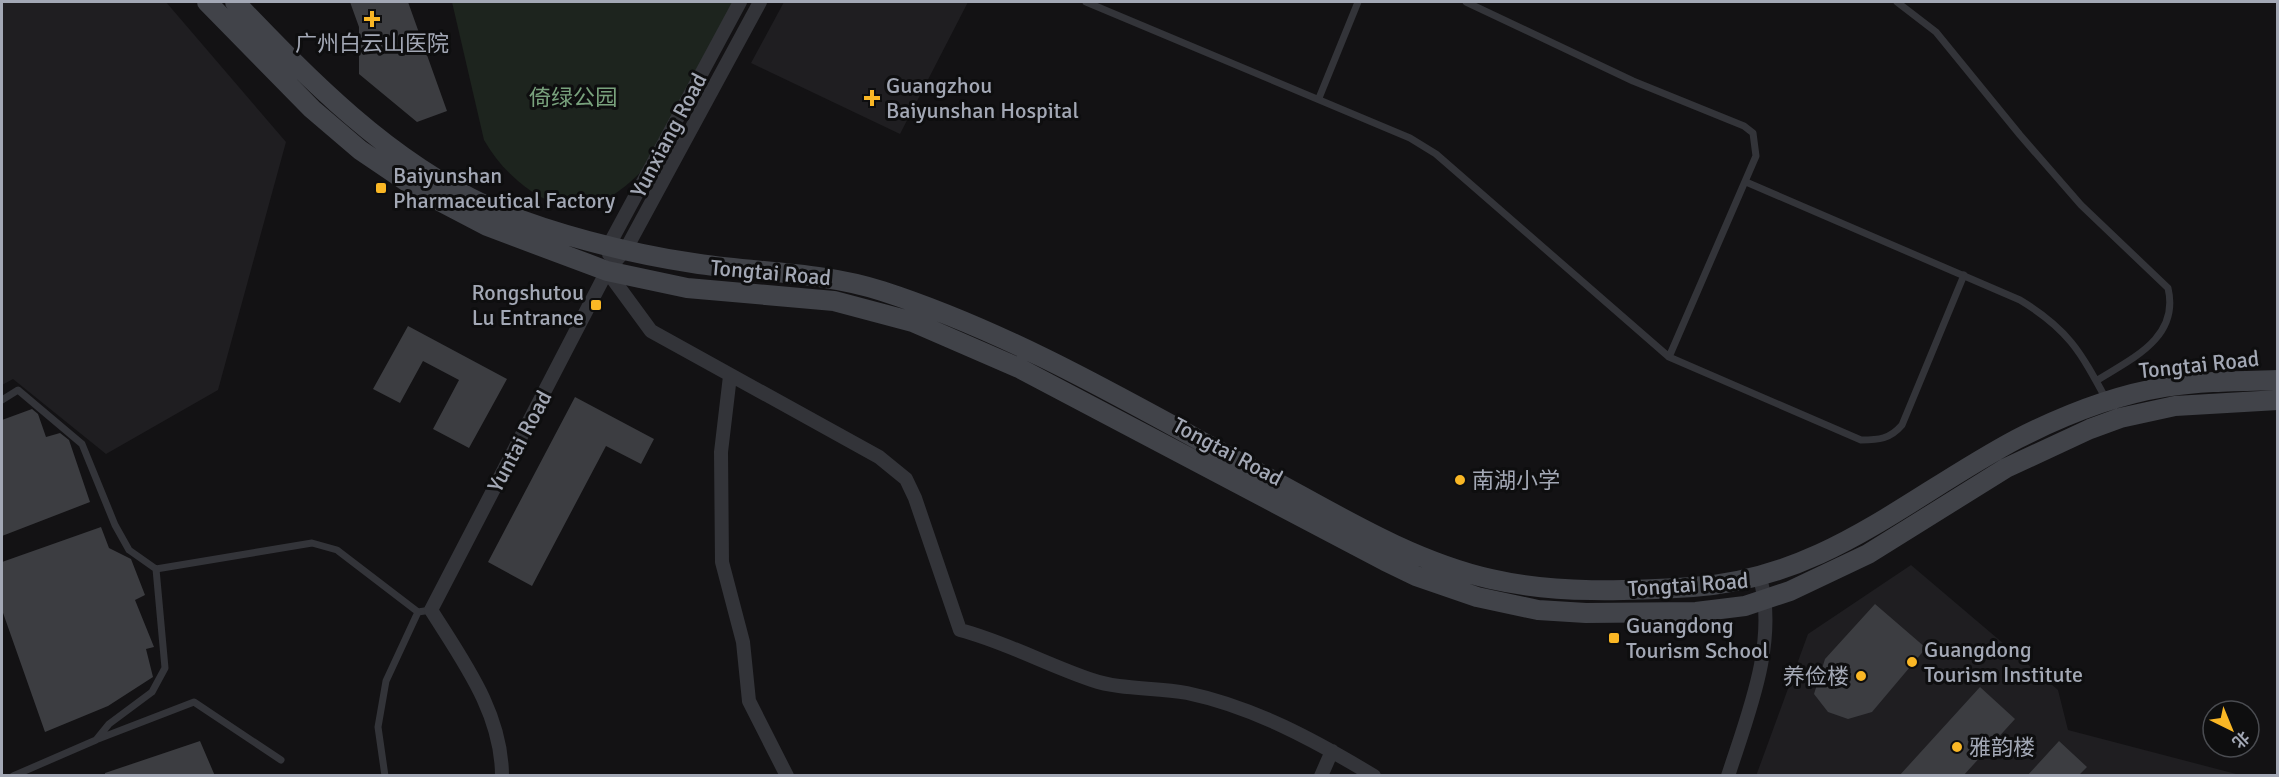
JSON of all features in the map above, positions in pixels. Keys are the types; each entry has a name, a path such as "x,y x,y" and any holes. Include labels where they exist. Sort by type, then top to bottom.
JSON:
{"main road":[{"name":"Tongtai Road","path":"207,2 334,129 422,192 487,226 607,272 687,288 834,302 913,322 1019,368 1416,576 1476,597 1538,610 1586,613 1696,612 1767,601 1868,554 2006,468 2072,436 2120,418 2175,406 2277,400"},
{"name":"Tongtai Road","path":"235,2 300,71 338,106 429,173 485,205 511,216 618,247 692,263 846,280 955,317 1052,361 1371,532 1466,573 1516,584 1588,589 1693,587 1760,578 1801,563 1858,536 2018,439 2107,402 2167,387 2277,380"}],"street":[{"name":"Yunxiang Road","path":"618,247 740,2"},
{"name":"Yunxiang Road","path":"618,247 760,2"},
{"name":"Yuntai Road","path":"424,611 607,272 618,247"},
{"path":"607,272 651,331 879,458 906,479 919,509 960,630 993,639 1094,681 1188,694 1265,717 1332,751 1374,776"},
{"path":"730,376 721,452 722,562 742,642 749,701 787,776"},
{"path":"1728,776 1757,677 1766,628 1767,601 1760,578"},
{"path":"424,611 478,687 498,736 502,776"},
{"path":"1321,776 1332,751"}],"lane":[{"path":"1086,2 1410,138 1436,154 1669,357 1862,440 1881,440 1894,434 1902,425 1964,275"},
{"path":"1319,98 1358,2"},
{"path":"1466,2 1633,81 1744,126 1753,133 1756,141 1756,156 1669,357"},
{"path":"1897,2 1936,32 2019,135 2081,205 2168,288 2172,305 2170,318 2155,341 2096,381"},
{"path":"1746,182 2020,300 2046,316 2069,337 2107,402"},
{"path":"2,400 18,390 82,444 115,525 129,550 156,569 312,543 337,550 424,611 386,681 378,727 385,776"},
{"path":"96,740 109,724 152,692 165,668 156,569"},
{"path":"13,776 96,740 194,702 281,760"}],"shaded area":[{"path":"2,2 166,2 286,142 218,390 106,454 13,379 2,385"},
{"name":"Guangzhou Baiyunshan Hospital","path":"784,2 968,2 900,134 751,63"},
{"name":"Guangdong Tourism Institute","path":"1911,565 2058,690 2068,730 2240,775 1756,776 1808,634"}],"green space":[{"name":"倚绿公园","path":"452,2 733,2 642,171 603,201 577,207 548,200 531,191 504,168 484,140"}],"building":[{"path":"350,2 408,2 447,111 417,122 359,74 359,27"},
{"path":"408,326 507,379 469,448 433,429 459,380 423,361 400,403 373,389"},
{"path":"575,397 654,439 641,464 606,446 532,586 488,562"},
{"path":"32,409 38,414 46,437 60,433 69,440 90,502 2,536 2,420"},
{"path":"101,527 109,548 131,559 145,595 135,600 154,647 146,649 153,677 108,706 45,732 2,610 2,562"},
{"name":"养俭楼","path":"1875,604 1926,648 1872,712 1848,719 1828,712 1814,694 1825,659"},
{"name":"雅韵楼","path":"1980,687 2015,719 1963,776 1899,776"},
{"path":"200,741 215,776 105,776 105,773"},
{"path":"2059,741 2087,767 2078,776 2027,776"}],"place":[{"name":"广州白云山医院","path":"372,19"},
{"name":"Guangzhou Baiyunshan Hospital","path":"872,98"},
{"name":"Baiyunshan Pharmaceutical Factory","path":"381,188"},
{"name":"Rongshutou Lu Entrance","path":"596,305"},
{"name":"南湖小学","path":"1460,480"},
{"name":"Guangdong Tourism School","path":"1614,638"},
{"name":"Guangdong Tourism Institute","path":"1912,662"},
{"name":"养俭楼","path":"1861,676"},
{"name":"雅韵楼","path":"1957,747"}]}
